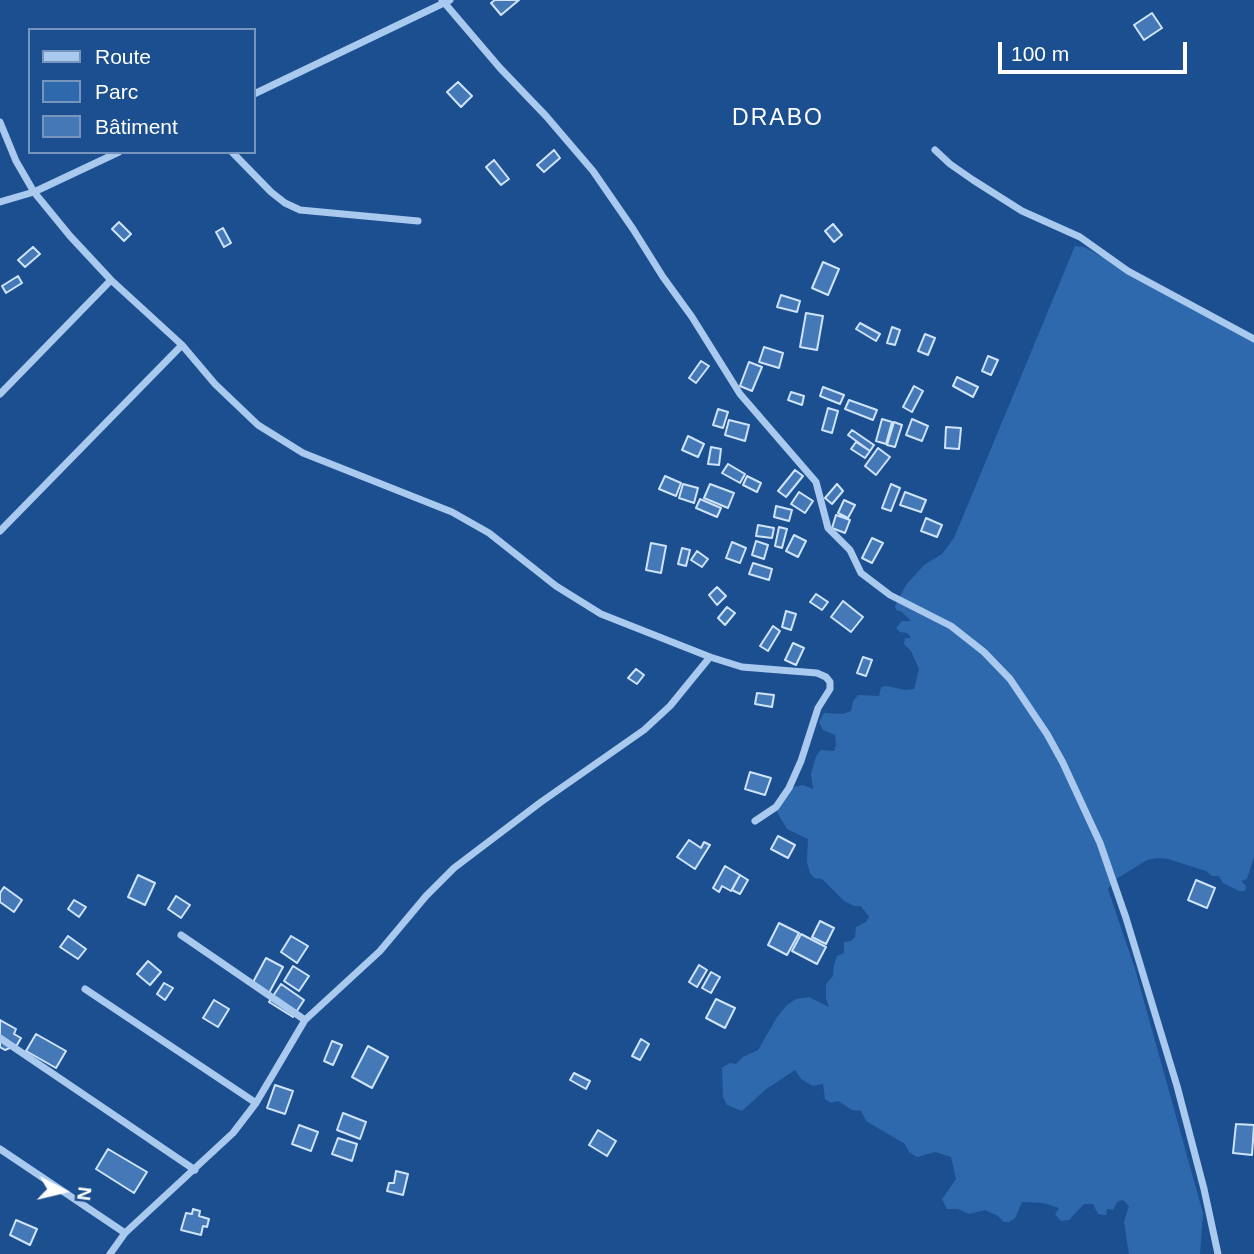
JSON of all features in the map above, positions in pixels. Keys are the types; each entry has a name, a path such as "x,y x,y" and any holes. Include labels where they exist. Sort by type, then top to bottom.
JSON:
{"street":[{"path":"256,92 446,1 500,68 547,116 593,171 634,229 740,394 816,482 828,528 849,550 861,573 890,595 951,626 984,652 1010,679 1047,734 1100,843 1126,918 1177,1086 1204,1189 1217,1254"},
{"path":"0,122 16,161 33,192 111,280 183,345 215,384 258,425 303,453 452,512 489,533 556,586 600,614 709,657 742,667 817,673 826,677 830,682 830,689 818,708 789,788 776,807 755,821"},
{"path":"935,150 961,172 1022,211 1080,237 1128,271 1254,339"},
{"path":"0,202 33,192 115,154"},
{"path":"234,154 271,192 300,210 418,221"},
{"path":"0,394 111,280"},
{"path":"0,531 183,345"},
{"path":"110,1254 125,1233 233,1133 256,1103 305,1020 380,951 426,896 454,868 541,802 644,730 670,706 709,657"},
{"path":"181,935 305,1020"},
{"path":"85,989 256,1103"},
{"path":"0,1038 194,1170"},
{"path":"0,1149 125,1233"}],"green space":[{"path":"1075,246 1084,247 1254,339 1254,857 1247,879 1241,881 1246,886 1245,891 1223,883 1219,876 1212,876 1206,871 1157,858 1147,860 1113,881 1108,889 1135,969 1203,1213 1200,1254 1129,1254 1124,1222 1129,1206 1123,1200 1117,1202 1113,1210 1107,1209 1106,1215 1098,1214 1093,1204 1084,1204 1069,1220 1061,1221 1055,1214 1059,1208 1043,1203 1022,1202 1015,1218 1009,1222 1004,1222 985,1210 969,1214 958,1209 947,1209 942,1199 956,1179 951,1157 935,1152 917,1157 909,1152 905,1144 866,1121 861,1111 852,1110 838,1101 831,1103 825,1099 823,1084 813,1086 801,1079 795,1070 765,1090 742,1111 727,1105 723,1097 722,1068 730,1063 736,1064 743,1057 758,1050 787,1005 796,999 809,997 829,1007 826,984 833,976 837,956 844,953 844,942 855,937 856,927 866,922 869,917 861,906 844,901 822,879 814,878 807,863 808,839 787,829 776,807 789,788 803,785 813,789 811,774 816,756 821,750 834,751 835,735 823,730 819,722 824,713 843,714 851,711 853,701 858,695 879,696 881,687 914,689 919,669 911,651 904,644 905,638 911,638 896,628 902,621 911,621 896,610 895,606 906,585 924,565 942,554 954,538"}],"building":[{"path":"495,0 519,0 501,15 491,3"},
{"path":"1152,13 1162,28 1144,40 1134,25"},
{"path":"458,82 472,96 461,107 447,92"},
{"path":"554,150 560,158 544,172 537,165"},
{"path":"494,160 509,179 501,185 486,167"},
{"path":"119,222 131,234 124,241 112,229"},
{"path":"833,224 842,235 834,242 825,231"},
{"path":"223,228 231,243 224,247 216,232"},
{"path":"33,247 40,254 25,267 18,260"},
{"path":"823,262 839,269 828,295 812,288"},
{"path":"18,276 22,283 6,293 2,286"},
{"path":"781,295 800,301 797,312 777,307"},
{"path":"806,313 823,316 817,350 800,347"},
{"path":"860,323 880,334 876,341 856,329"},
{"path":"892,327 900,330 895,345 887,343"},
{"path":"925,334 935,338 928,355 918,351"},
{"path":"764,347 783,353 779,368 759,362"},
{"path":"988,356 998,360 991,375 982,371"},
{"path":"701,361 709,366 696,383 689,378"},
{"path":"749,362 762,367 752,391 740,386"},
{"path":"957,377 978,387 973,397 953,386"},
{"path":"914,386 923,391 912,412 903,407"},
{"path":"823,387 844,395 840,404 820,396"},
{"path":"791,392 804,396 802,405 788,400"},
{"path":"849,400 877,410 873,420 845,409"},
{"path":"828,408 838,411 832,433 822,430"},
{"path":"718,409 728,412 723,428 713,425"},
{"path":"882,419 892,422 886,444 876,441"},
{"path":"912,419 928,426 922,441 906,435"},
{"path":"729,420 749,425 745,441 725,435"},
{"path":"894,422 902,425 895,447 887,445"},
{"path":"946,427 961,428 959,449 945,448"},
{"path":"852,430 874,445 870,451 848,435"},
{"path":"688,436 704,444 698,457 682,450"},
{"path":"856,442 870,451 865,458 851,449"},
{"path":"711,447 721,449 719,465 708,464"},
{"path":"878,448 890,457 876,475 865,466"},
{"path":"728,464 745,474 740,483 722,473"},
{"path":"795,470 803,476 786,497 778,491"},
{"path":"665,476 681,483 676,496 659,489"},
{"path":"747,476 761,483 757,492 743,485"},
{"path":"683,484 698,488 694,503 679,498"},
{"path":"710,484 734,493 728,508 704,498"},
{"path":"837,484 843,491 832,504 825,498"},
{"path":"891,484 900,488 891,511 882,508"},
{"path":"799,492 813,501 805,513 791,504"},
{"path":"905,492 926,500 921,512 900,505"},
{"path":"700,499 721,508 717,517 696,508"},
{"path":"844,500 855,505 848,518 838,513"},
{"path":"776,506 792,510 789,521 774,517"},
{"path":"836,515 850,520 845,533 832,528"},
{"path":"926,518 942,525 937,537 921,531"},
{"path":"758,525 774,528 772,538 756,536"},
{"path":"779,527 787,529 782,548 775,546"},
{"path":"794,535 806,541 798,557 786,551"},
{"path":"872,538 883,543 872,563 862,558"},
{"path":"756,541 768,545 764,559 752,555"},
{"path":"732,542 746,548 740,563 726,558"},
{"path":"651,543 666,546 661,573 646,570"},
{"path":"682,548 690,550 686,566 678,564"},
{"path":"697,551 708,559 702,567 691,560"},
{"path":"753,563 772,569 769,580 749,574"},
{"path":"717,587 726,596 717,605 709,595"},
{"path":"816,594 828,602 822,610 810,602"},
{"path":"843,601 863,617 851,632 831,617"},
{"path":"727,607 735,613 725,625 718,618"},
{"path":"786,611 796,614 791,630 782,627"},
{"path":"773,626 780,631 768,651 760,646"},
{"path":"793,643 804,648 796,665 785,660"},
{"path":"863,657 872,660 866,676 857,673"},
{"path":"636,669 644,675 637,684 628,678"},
{"path":"757,693 774,695 772,707 755,704"},
{"path":"750,772 771,778 765,795 745,789"},
{"path":"778,836 795,845 788,858 771,849"},
{"path":"689,840 701,848 704,842 710,845 695,869 677,857"},
{"path":"725,866 740,875 731,891 722,886 719,892 713,888"},
{"path":"138,875 155,883 145,905 128,897"},
{"path":"740,875 748,880 740,894 732,890"},
{"path":"1196,880 1215,888 1207,908 1188,900"},
{"path":"4,887 22,900 14,912 0,902 0,893"},
{"path":"176,896 190,905 181,918 168,909"},
{"path":"74,900 86,907 79,917 68,909"},
{"path":"820,921 834,928 826,944 812,937"},
{"path":"779,923 799,933 787,955 768,945"},
{"path":"801,934 826,947 817,964 792,951"},
{"path":"68,936 86,949 78,959 60,947"},
{"path":"291,936 308,946 297,963 281,952"},
{"path":"266,958 283,967 269,993 252,984"},
{"path":"148,961 161,972 150,985 137,974"},
{"path":"699,965 707,970 697,987 689,982"},
{"path":"293,966 309,976 299,991 284,981"},
{"path":"711,972 720,977 711,993 702,988"},
{"path":"164,983 173,988 165,1000 157,994"},
{"path":"281,984 304,1000 293,1017 269,1002"},
{"path":"716,999 735,1008 725,1028 706,1018"},
{"path":"214,1000 229,1009 218,1027 203,1018"},
{"path":"0,1020 16,1029 14,1034 21,1038 17,1045 5,1050 0,1047"},
{"path":"36,1034 66,1051 56,1068 26,1051"},
{"path":"641,1039 649,1044 640,1060 632,1056"},
{"path":"332,1041 342,1045 333,1065 324,1061"},
{"path":"368,1046 388,1057 372,1088 352,1077"},
{"path":"574,1073 590,1081 586,1089 570,1080"},
{"path":"275,1085 293,1091 285,1114 267,1108"},
{"path":"343,1113 366,1122 360,1139 337,1130"},
{"path":"1236,1124 1254,1125 1252,1155 1233,1153"},
{"path":"299,1125 318,1132 311,1151 292,1144"},
{"path":"598,1130 616,1141 607,1156 589,1145"},
{"path":"338,1138 357,1144 352,1161 332,1154"},
{"path":"108,1149 147,1172 134,1193 96,1169"},
{"path":"396,1171 408,1174 403,1195 387,1191 389,1183 394,1183"},
{"path":"193,1209 200,1211 199,1216 209,1219 207,1227 203,1226 201,1235 181,1230 186,1213 192,1214"},
{"path":"16,1220 37,1229 30,1245 10,1235"}],"district":[{"name":"DRABO","path":"778,119"}]}
